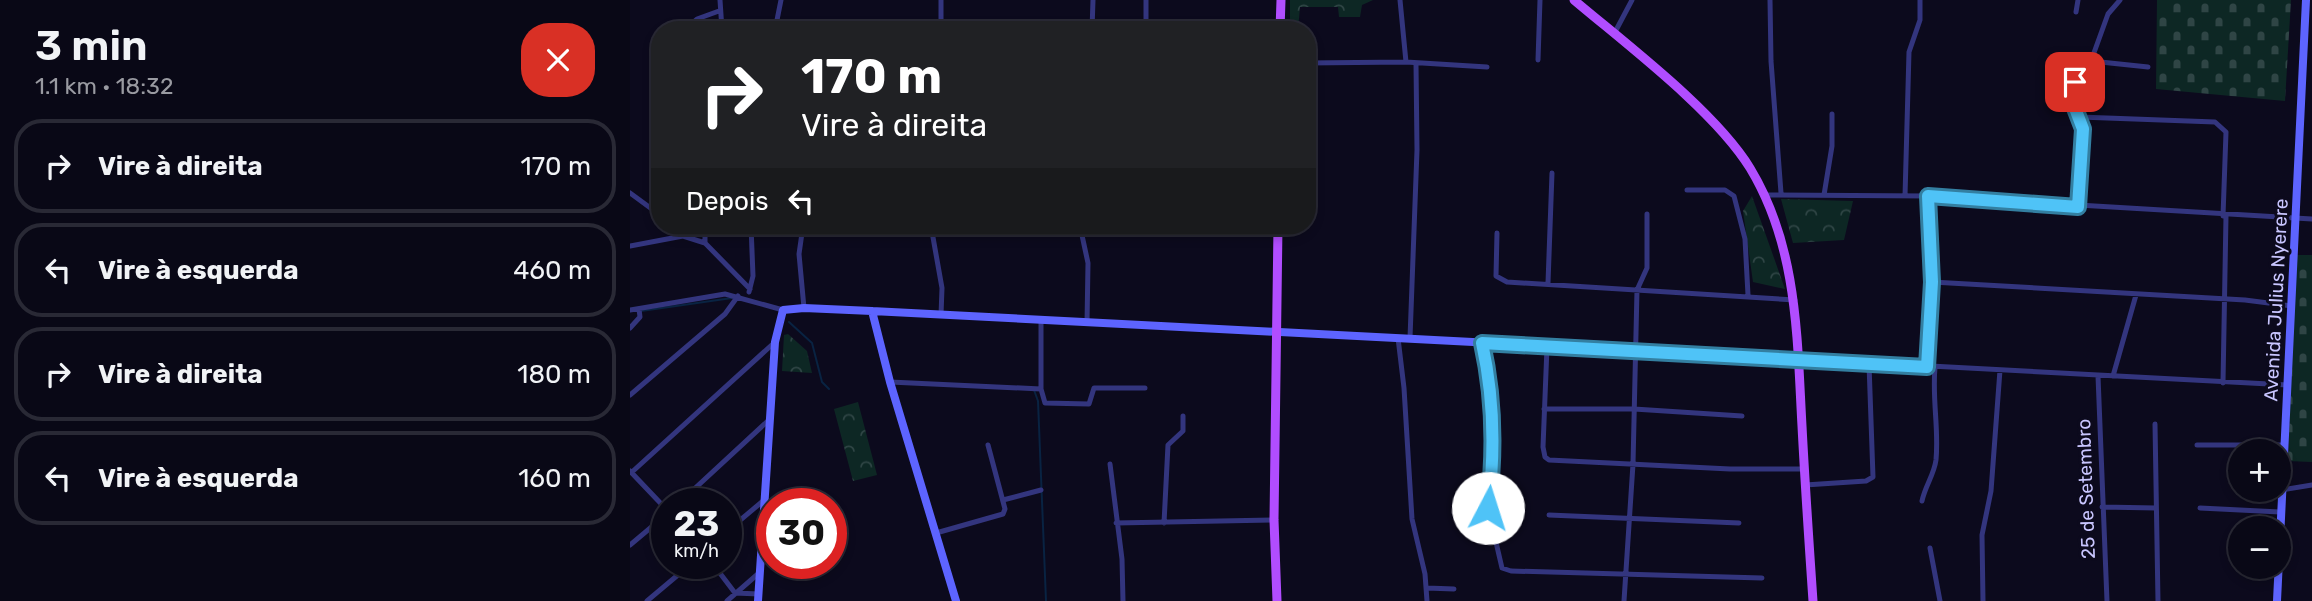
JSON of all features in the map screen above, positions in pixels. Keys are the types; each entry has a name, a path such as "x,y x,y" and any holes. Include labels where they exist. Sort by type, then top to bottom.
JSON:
{"main road":[{"path":"1280,0 1280,21"},
{"path":"1574,0 1688,99 1750,168 1763,195 1784,250 1795,300 1813,601"},
{"path":"1277,601 1274,520 1278,235"}],"street":[{"path":"720,0 720,21"},
{"path":"777,21 781,0"},
{"path":"941,21 942,0"},
{"path":"1092,21 1093,0"},
{"path":"1146,0 1146,21"},
{"path":"1399,0 1406,62"},
{"path":"1538,60 1540,0"},
{"path":"1614,34 1632,0"},
{"path":"1770,0 1770,61 1781,193"},
{"path":"1905,196 1909,52 1920,20 1920,0"},
{"path":"2077,12 2078,0"},
{"path":"2078,207 2083,129 2073,103 2075,82 2077,74 2091,61 2108,14 2120,0"},
{"name":"Avenida Julius Nyerere","path":"2285,439 2306,0"},
{"path":"696,21 719,12"},
{"path":"2091,61 2148,67"},
{"path":"1316,62 1406,62 1487,67"},
{"path":"1409,338 1417,150 1416,64"},
{"path":"1824,194 1832,146 1832,114"},
{"path":"2080,117 2215,122 2226,132 2223,383"},
{"path":"1548,283 1552,173"},
{"path":"1687,190 1725,190 1734,196 1745,239 1748,295"},
{"path":"630,193 651,208"},
{"path":"1763,195 1781,193 1928,196 2225,216 2312,219"},
{"path":"1927,367 1932,282 1928,196"},
{"path":"1624,601 1627,518 1633,464 1637,290 1647,268 1647,214"},
{"path":"1497,233 1497,278 1507,282 1795,300"},
{"path":"705,235 705,243"},
{"path":"748,298 751,235"},
{"path":"802,235 799,254 804,307"},
{"path":"933,235 942,285 941,315"},
{"path":"1082,235 1088,263 1087,323"},
{"path":"630,246 683,236 705,243 750,289"},
{"path":"1932,282 2292,306"},
{"path":"630,310 640,312 715,295 748,298 783,310 804,307 872,310 2288,385"},
{"path":"2113,376 2136,295"},
{"path":"630,395 732,306 737,297"},
{"path":"765,488 775,342 783,310"},
{"path":"872,310 890,382 956,601"},
{"path":"630,328 640,312"},
{"path":"1041,320 1043,402 1089,404 1094,388 1145,388"},
{"path":"1398,338 1404,381 1412,519 1427,588 1427,601"},
{"path":"651,494 631,471 775,342"},
{"path":"1482,343 1489,374 1492,434 1488,508 1499,564 1511,571 1626,572 1762,578"},
{"path":"1547,346 1543,447 1545,457 1549,460 1730,470 1804,469"},
{"path":"1805,485 1866,481 1873,477 1870,364"},
{"path":"1922,501 1936,460 1937,427 1932,401 1935,367"},
{"path":"1983,601 1982,535 1991,491 2000,370"},
{"name":"25 de Setembro","path":"2098,376 2107,601"},
{"path":"890,382 1041,389"},
{"path":"1544,408 1634,409 1742,416"},
{"path":"1164,523 1168,445 1183,430 1183,416"},
{"path":"695,488 771,418"},
{"path":"2155,424 2158,601"},
{"path":"936,533 998,518 1005,509 988,445"},
{"path":"2197,445 2228,445"},
{"path":"1110,464 1115,523 1122,559 1123,601"},
{"path":"2291,488 2312,485"},
{"path":"1003,500 1041,490"},
{"name":"Avenida Julius Nyerere","path":"2277,601 2280,502"},
{"path":"742,519 756,508"},
{"path":"2102,508 2155,508"},
{"path":"2200,508 2280,512"},
{"path":"1549,515 1739,523"},
{"path":"1115,523 1274,520"},
{"path":"630,545 651,526"},
{"path":"1930,548 1940,601"},
{"path":"727,601 756,576"},
{"path":"648,601 674,579"},
{"path":"724,579 735,593 759,597 760,579"},
{"path":"1427,588 1454,589"}],"green space":[{"path":"1290,0 1373,0 1362,5 1360,17 1339,17 1338,7 1300,7 1299,21 1290,21"},
{"path":"2157,0 2291,0 2285,101 2156,89"},
{"path":"1752,196 1785,289 1753,282 1743,211"},
{"path":"1781,199 1853,201 1844,240 1793,243"},
{"path":"2296,255 2312,255 2312,462 2291,461 2291,439 2289,439"},
{"path":"788,334 807,351 812,373 782,371 784,335"},
{"path":"858,402 877,475 853,481 834,409"}],"waterway":[{"path":"641,311 732,298"},
{"path":"789,322 812,343 822,382 829,389"},
{"path":"1034,390 1038,401 1046,601"}],"route":[{"path":"1488,508 1492,434 1489,374 1482,343 1927,367 1932,282 1928,196 2078,207 2083,121 2073,103 2075,82"}]}
